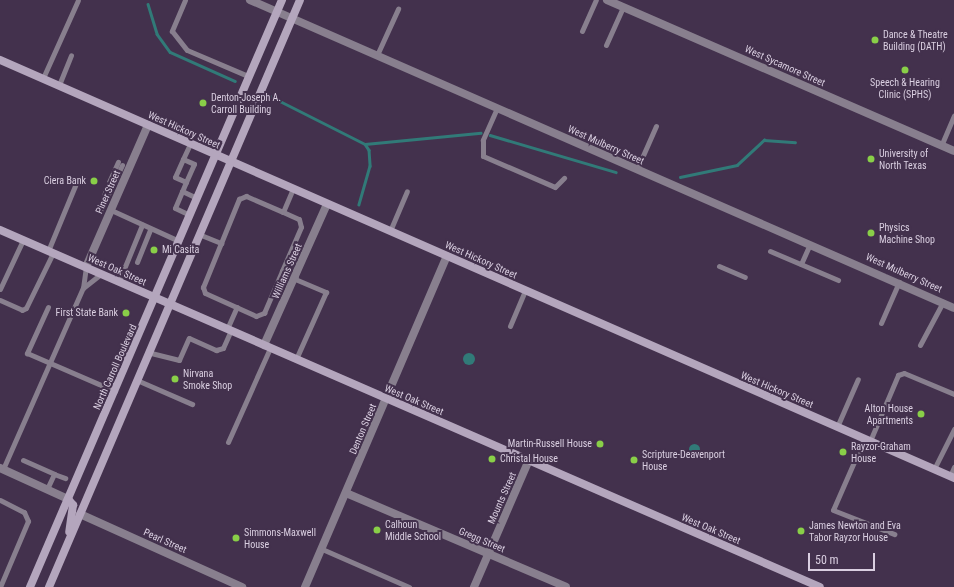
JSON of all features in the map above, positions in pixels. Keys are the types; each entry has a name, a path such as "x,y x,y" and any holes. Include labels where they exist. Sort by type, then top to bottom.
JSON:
{"main road":[{"name":"North Carroll Boulevard","path":"30,587 156,298 195,197 282,0"},
{"path":"49,587 172,305 231,161 300,0"},
{"name":"West Hickory Street","path":"0,60 952,477"},
{"name":"West Oak Street","path":"0,230 820,587"},
{"path":"66,546 74,505 68,499"}],"street":[{"name":"West Mulberry Street","path":"250,0 810,244 899,281 954,308"},
{"name":"West Sycamore Street","path":"607,0 954,151"},
{"name":"Piner Street","path":"86,267 148,125"},
{"name":"Williams Street","path":"267,346 327,204"},
{"name":"Denton Street","path":"305,587 447,256"},
{"name":"Mounts Street","path":"474,587 529,460"},
{"path":"1,468 68,499"},
{"name":"Gregg Street","path":"346,493 566,587"},
{"name":"Pearl Street","path":"80,514 242,587"}],"lane":[{"path":"43,78 78,0"},
{"path":"185,0 172,31 187,50 248,76"},
{"path":"582,31 596,0"},
{"path":"606,45 623,7"},
{"path":"377,55 398,9"},
{"path":"59,85 71,55"},
{"path":"497,108 483,140 481,149 488,161 555,186 564,178"},
{"path":"941,146 954,116"},
{"path":"637,169 656,126"},
{"path":"186,182 175,177 190,144"},
{"path":"183,160 194,164 175,208 188,214"},
{"path":"105,192 100,211 120,163 109,182"},
{"path":"0,300 22,310 26,308 51,252 77,181"},
{"path":"283,212 293,189"},
{"path":"182,191 195,197"},
{"path":"390,231 407,191"},
{"path":"246,196 283,212 299,219 301,227 264,312 256,316 205,293 202,287 239,199 246,196"},
{"path":"111,210 142,226 179,241"},
{"path":"119,282 142,226"},
{"path":"137,262 150,229"},
{"path":"200,235 221,243"},
{"path":"0,289 23,240"},
{"path":"801,264 810,244"},
{"path":"770,251 838,280"},
{"path":"719,266 745,277"},
{"path":"1,468 83,288 86,267"},
{"path":"282,271 326,292 296,359"},
{"path":"83,288 101,274"},
{"path":"881,323 899,281"},
{"path":"510,326 525,290"},
{"path":"920,345 943,302"},
{"path":"48,306 27,354 115,391"},
{"path":"151,353 167,359 179,360 189,338 216,350 223,348 237,307"},
{"path":"228,442 267,346"},
{"path":"894,534 833,510 898,375 904,373 954,394"},
{"path":"837,427 858,379"},
{"path":"139,381 192,404"},
{"path":"934,469 954,429"},
{"path":"24,460 65,478"},
{"path":"952,477 954,467"},
{"path":"47,489 54,474"},
{"path":"0,500 24,512 28,521 0,587"},
{"path":"322,549 409,587"}],"shaded area":[{"path":"467,353 471,353 475,359 471,365 467,365 463,361 463,357"},
{"path":"694,443 698,445 700,449 698,453 694,455 690,453 688,449 690,445"}],"waterway":[{"path":"148,4 157,34 170,52 235,81"},
{"path":"270,96 365,144 369,150 370,166 359,204"},
{"path":"365,144 480,133"},
{"path":"490,135 616,172"},
{"path":"680,177 737,165 764,140 795,142"}],"place":[{"name":"Dance & Theatre Building (DATH)","path":"875,40"},
{"name":"Speech & Hearing Clinic (SPHS)","path":"905,70"},
{"name":"Denton-Joseph A. Carroll Building","path":"203,103"},
{"name":"University of North Texas","path":"871,159"},
{"name":"Ciera Bank","path":"94,181"},
{"name":"Physics Machine Shop","path":"871,233"},
{"name":"Mi Casita","path":"154,250"},
{"name":"First State Bank","path":"126,313"},
{"name":"Nirvana Smoke Shop","path":"175,379"},
{"name":"Alton House Apartments","path":"921,414"},
{"name":"Martin-Russell House","path":"600,444"},
{"name":"Rayzor-Graham House","path":"843,452"},
{"name":"Christal House","path":"492,459"},
{"name":"Scripture-Deavenport House","path":"634,460"},
{"name":"Calhoun Middle School","path":"377,530"},
{"name":"James Newton and Eva Tabor Rayzor House","path":"801,531"},
{"name":"Simmons-Maxwell House","path":"236,538"}]}
